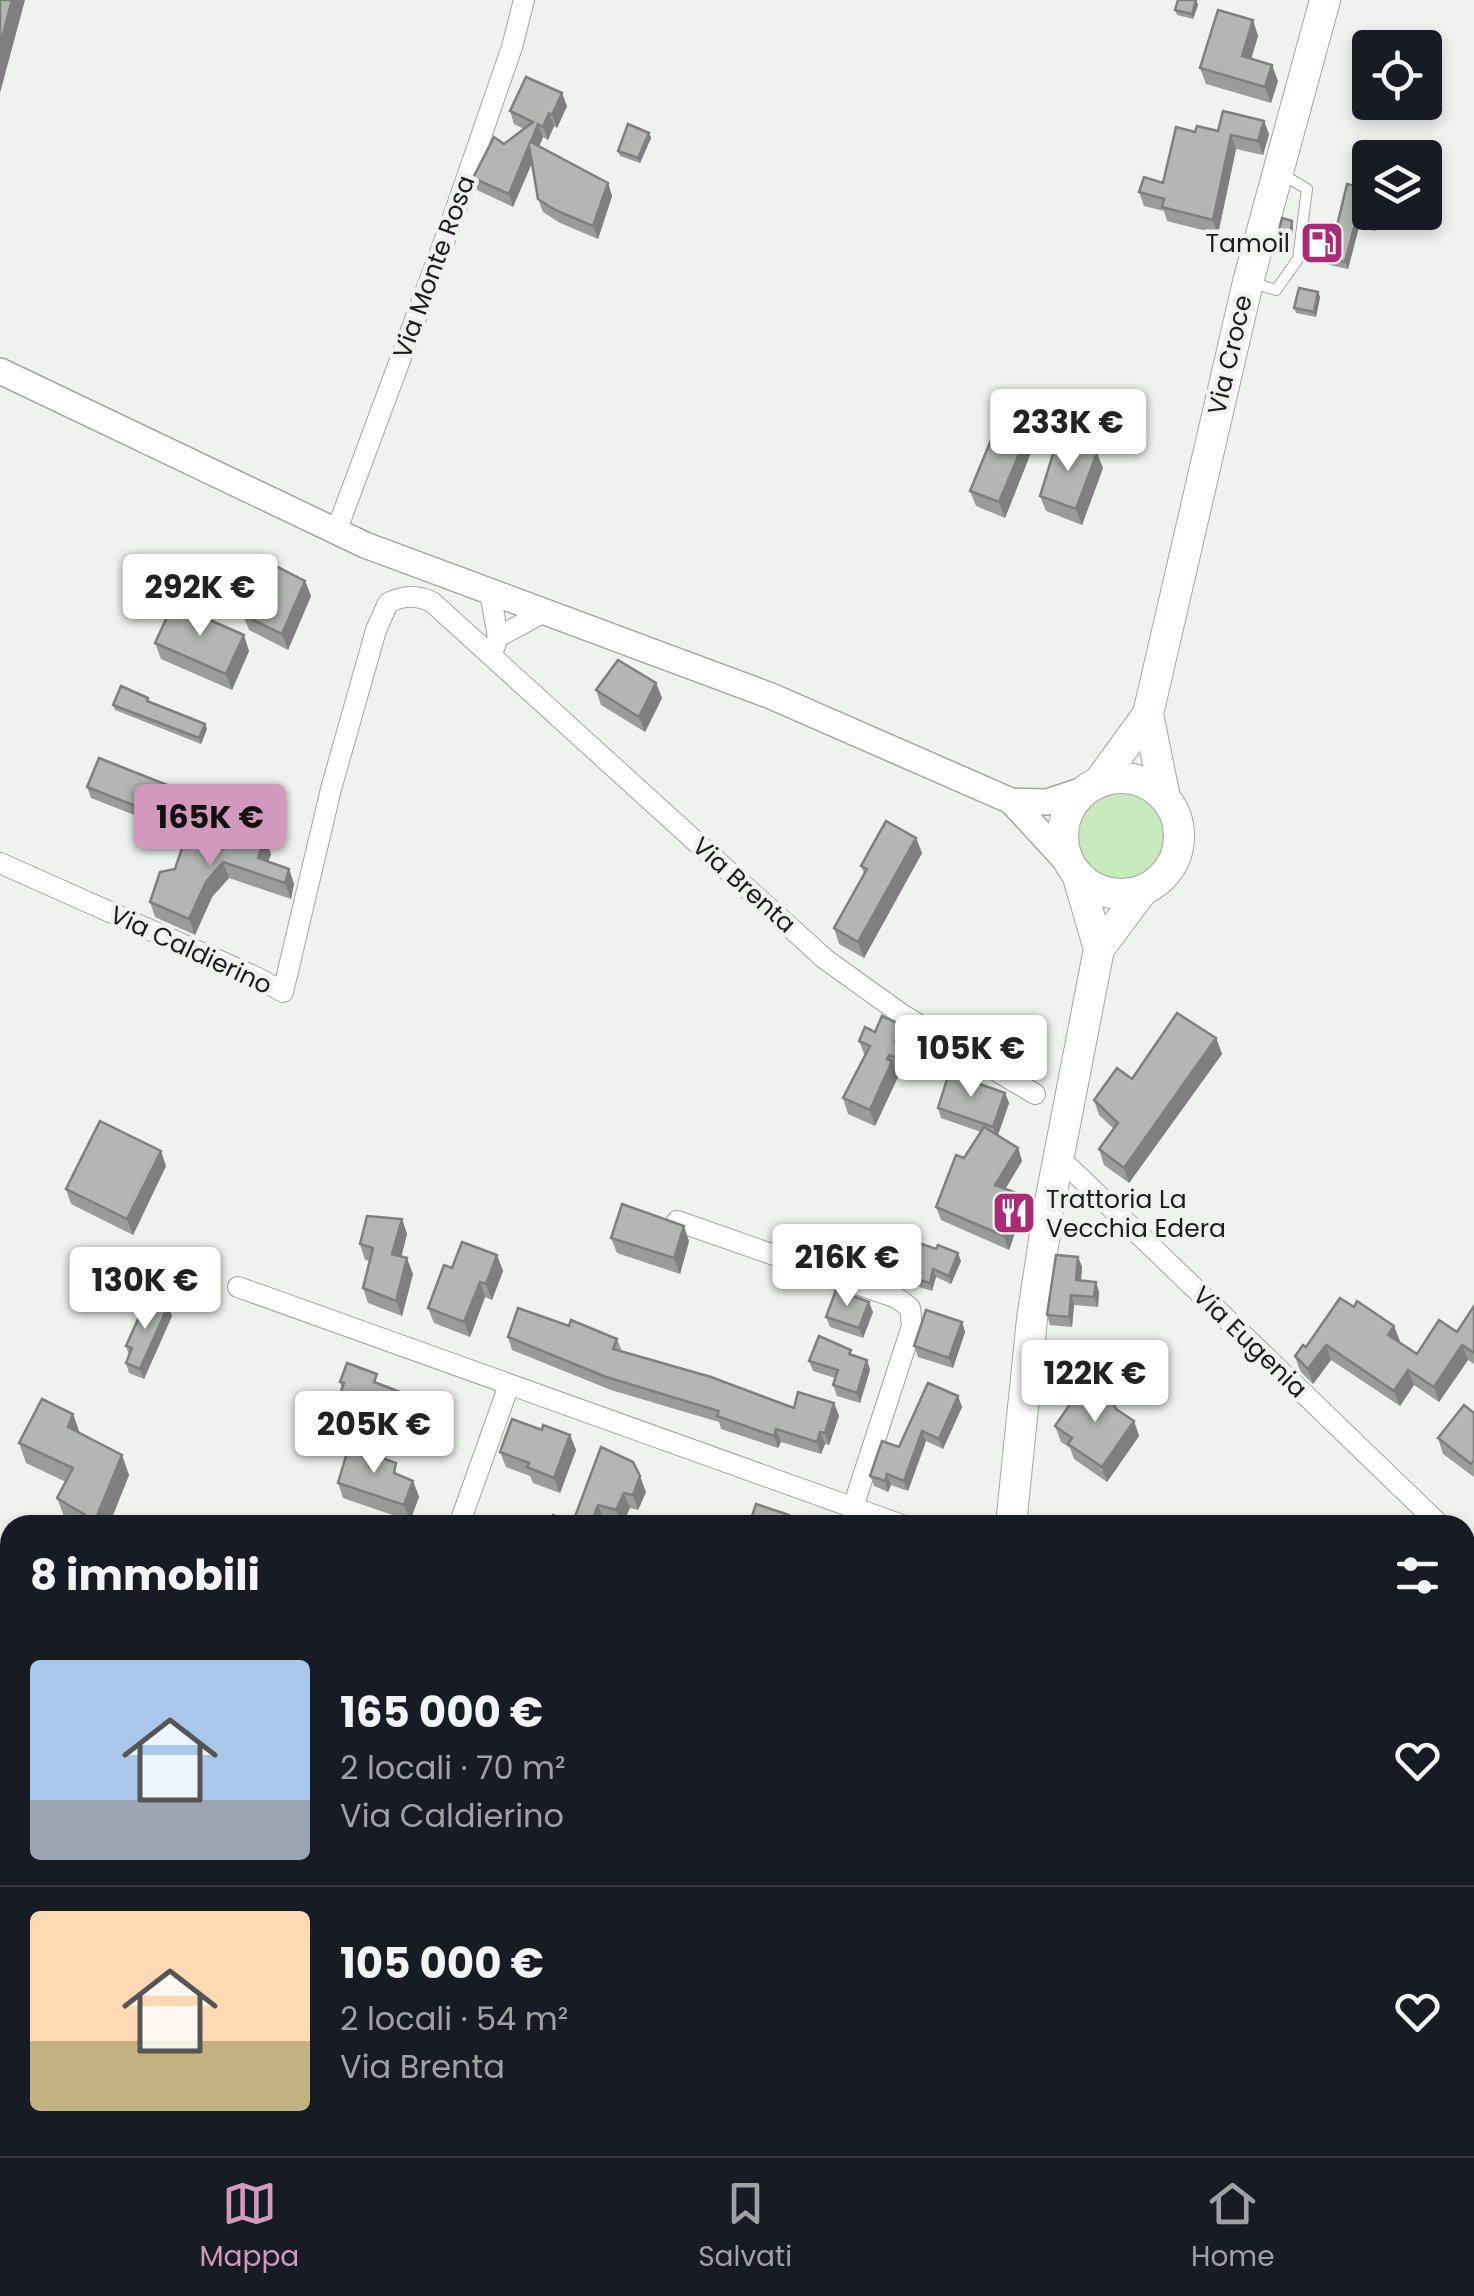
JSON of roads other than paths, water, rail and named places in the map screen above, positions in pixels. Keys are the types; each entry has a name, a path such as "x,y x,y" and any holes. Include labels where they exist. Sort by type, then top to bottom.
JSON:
{"main road":[{"name":"Via Croce","path":"1143,890 1170,867 1178,850 1179,832 1165,798 1148,714 1248,282 1325,0"},
{"name":"Via Croce","path":"1099,949 1062,831 1074,800 1092,786 1148,714"},
{"path":"1092,786 1116,778 1134,780 1151,786 1165,798"},
{"path":"1074,870 1092,887 1108,894 1143,890"},
{"path":"1012,1515 1032,1320 1056,1163 1099,949 1143,890"}],"street":[{"name":"Via Monte Rosa","path":"336,532 450,223 512,46 524,0"},
{"path":"0,371 336,532 772,696 1010,800 1047,802 1092,786"},
{"path":"490,592 495,646 544,612"},
{"name":"Via Caldierino","path":"0,863 283,992 331,790 376,630 388,603 410,596 432,602 495,646"},
{"name":"Via Brenta","path":"495,646 825,959 903,1014 1035,1094"},
{"path":"1010,800 1074,870"},
{"name":"Via Eugenia","path":"1056,1163 1070,1168 1430,1515"},
{"path":"676,1221 897,1298 910,1308 912,1326 853,1507"},
{"path":"238,1288 875,1515"},
{"path":"463,1515 509,1385"}],"lane":[{"path":"1248,282 1276,290 1298,259 1307,188 1276,171"}],"place":[{"name":"Tamoil","path":"1322,243"},
{"name":"Trattoria La Vecchia Edera","path":"1014,1213"}]}
